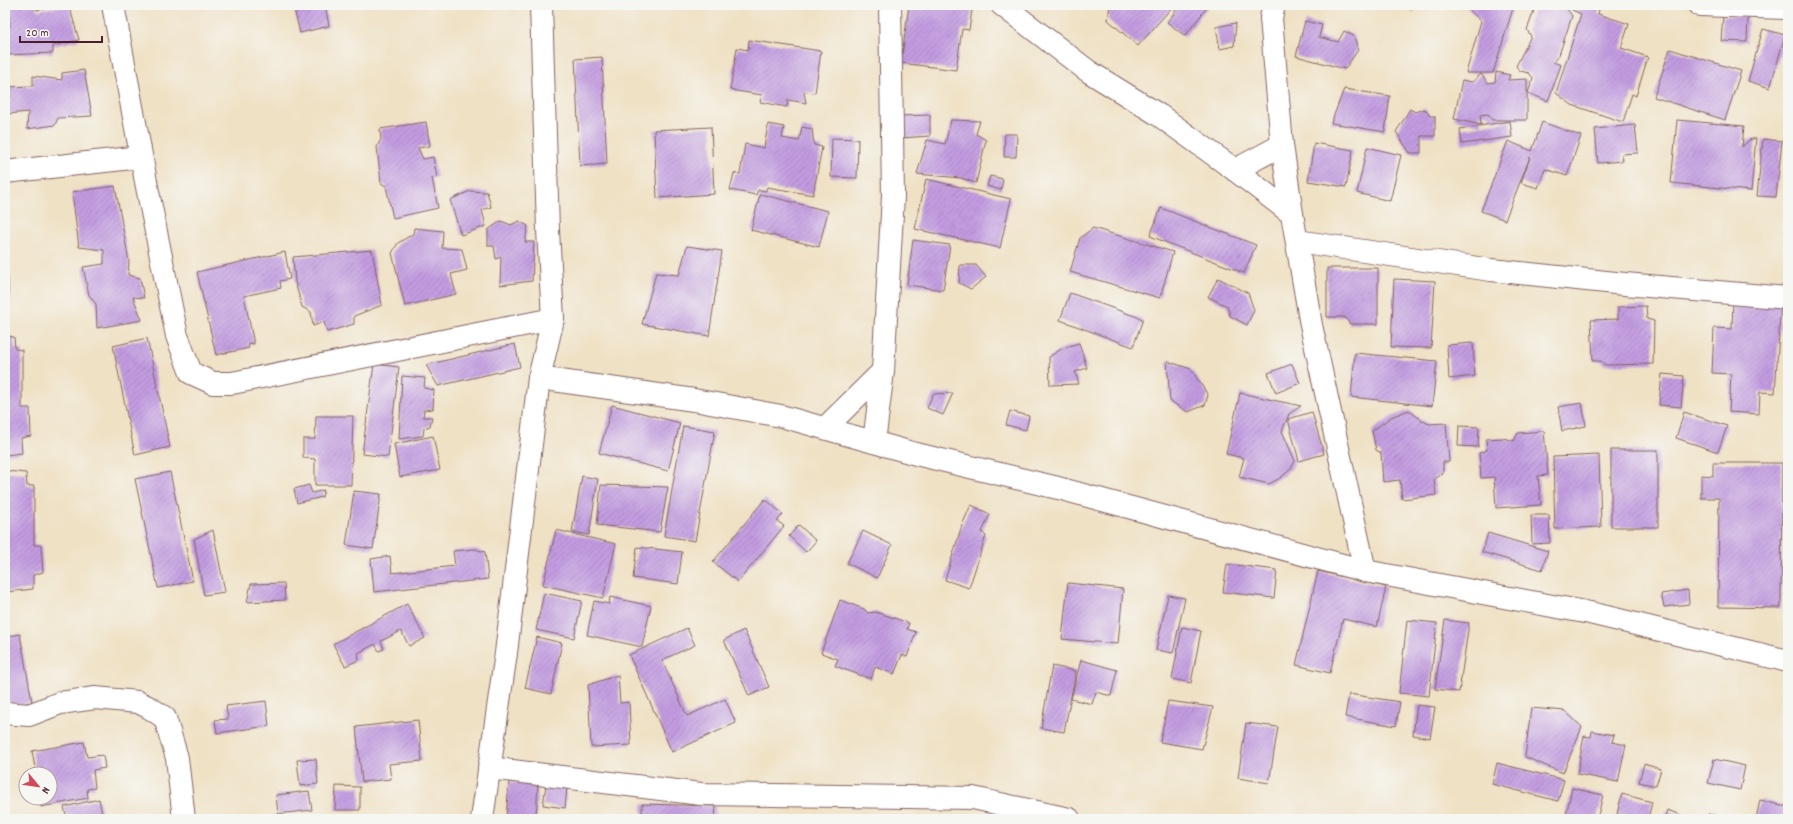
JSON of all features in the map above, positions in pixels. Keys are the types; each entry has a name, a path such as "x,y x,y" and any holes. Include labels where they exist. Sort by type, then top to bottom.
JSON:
{"street":[{"path":"113,5 141,157 177,336 191,373 213,383 232,383 553,319"},
{"path":"482,819 506,653 539,378 553,319 547,207 540,5"},
{"path":"874,442 883,371 893,196 890,5"},
{"path":"1002,5 1088,71 1160,115 1236,170 1292,214"},
{"path":"1274,5 1271,18 1282,145 1292,214 1311,325 1365,571"},
{"path":"1700,5 1788,8"},
{"path":"1236,170 1282,145"},
{"path":"5,172 141,157"},
{"path":"1297,241 1491,270 1625,284 1788,298"},
{"path":"825,428 883,371"},
{"path":"539,378 694,400 781,416 916,454 1058,488 1365,571 1590,613 1788,661"},
{"path":"5,713 29,715 60,703 94,698 138,702 150,708 165,718 175,751 184,819"},
{"path":"489,768 701,794 974,798 1069,819"}],"building":[{"path":"36,5 37,10 69,5 79,40 53,46 53,53 5,55 5,27 10,27 8,7"},
{"path":"293,5 325,5 329,26 300,33"},
{"path":"909,5 961,5 960,8 972,10 969,30 962,29 956,70 901,63"},
{"path":"1110,5 1174,5 1138,46 1108,20"},
{"path":"1180,5 1209,5 1185,36 1167,22"},
{"path":"1399,5 1413,5 1412,9"},
{"path":"1468,5 1514,5 1493,73 1466,73 1481,21 1466,7"},
{"path":"1536,5 1562,5 1565,6 1572,16 1559,55 1553,62 1561,65 1548,101 1528,93 1533,78 1529,73 1520,71 1516,66 1531,36 1527,30"},
{"path":"1574,5 1600,5 1598,14 1629,24 1621,48 1648,57 1636,96 1632,94 1623,122 1572,105 1556,93 1581,14 1572,10"},
{"path":"1723,16 1748,17 1747,42 1721,41"},
{"path":"1305,21 1322,25 1319,37 1338,42 1344,31 1354,36 1358,50 1345,69 1296,56"},
{"path":"1236,23 1234,46 1220,49 1216,27"},
{"path":"1763,29 1785,35 1770,88 1748,81"},
{"path":"749,40 821,51 815,93 804,92 806,103 788,100 787,107 760,102 762,95 730,90 737,48 748,50"},
{"path":"1670,49 1741,71 1725,120 1654,97"},
{"path":"602,57 607,164 580,166 575,59"},
{"path":"84,70 92,116 58,118 55,125 27,129 28,112 7,114 8,134 5,135 5,87 33,86 33,76 62,80 62,73"},
{"path":"1496,72 1510,75 1508,80 1527,79 1527,120 1492,120 1488,114 1480,115 1481,125 1454,119 1462,80 1472,82 1481,74 1488,83 1495,82"},
{"path":"1344,89 1390,96 1385,132 1331,123"},
{"path":"1410,109 1415,112 1425,109 1430,116 1435,116 1435,136 1421,136 1421,153 1410,153 1396,132"},
{"path":"930,115 930,136 901,138 900,116"},
{"path":"951,120 980,121 976,134 986,140 976,183 961,178 917,174 927,140 945,144"},
{"path":"1677,120 1744,126 1742,147 1749,140 1756,138 1751,191 1671,183"},
{"path":"1510,121 1512,137 1462,144 1460,129"},
{"path":"426,122 430,146 418,148 423,159 433,157 437,177 432,178 438,208 393,218 386,186 381,183 377,147 381,139 380,129"},
{"path":"1542,122 1581,136 1567,176 1545,169 1538,188 1521,183 1530,157 1505,220 1481,211 1508,141 1532,151"},
{"path":"768,124 784,127 782,138 799,141 802,127 812,129 814,145 822,147 813,195 767,187 766,191 758,190 756,195 730,190 734,173 740,174 745,144 764,148"},
{"path":"1635,125 1638,153 1622,154 1623,161 1598,163 1595,129"},
{"path":"711,127 714,194 657,198 654,130"},
{"path":"1005,134 1017,134 1016,157 1004,157"},
{"path":"832,138 858,139 857,178 831,177"},
{"path":"1763,139 1782,141 1776,197 1757,196"},
{"path":"1314,143 1353,150 1346,187 1308,181"},
{"path":"1367,147 1401,155 1390,201 1357,193"},
{"path":"990,176 1003,179 1001,190 987,186"},
{"path":"926,179 1011,199 1000,248 915,229"},
{"path":"115,186 129,261 128,275 140,278 144,298 133,297 142,320 97,328 96,304 89,295 83,267 104,264 104,250 79,247 72,192"},
{"path":"470,191 487,192 491,207 482,210 486,226 461,235 450,200"},
{"path":"760,194 828,211 819,247 751,230"},
{"path":"1788,194 1788,207 1784,196"},
{"path":"1161,208 1256,245 1244,273 1150,236"},
{"path":"501,221 511,225 519,221 528,226 525,242 534,242 532,281 500,285 501,257 496,259 494,246 488,246 488,230"},
{"path":"414,228 443,231 442,248 462,249 467,270 451,274 456,294 405,306 392,253 398,243 413,234"},
{"path":"1093,228 1173,252 1160,298 1070,272 1080,238"},
{"path":"913,240 950,245 943,290 907,285"},
{"path":"687,246 722,251 709,336 642,324 656,273 679,275"},
{"path":"372,250 382,305 354,316 354,324 327,332 324,322 313,326 311,312 302,307 295,282 293,257"},
{"path":"285,252 290,279 280,281 281,288 244,296 254,344 248,343 249,348 216,355 197,272"},
{"path":"960,265 976,265 986,277 971,289 959,283"},
{"path":"1327,268 1378,268 1378,324 1350,324 1345,317 1327,317"},
{"path":"5,276 8,276 9,304 5,305"},
{"path":"1218,278 1248,293 1254,310 1247,325 1230,316 1227,306 1208,297"},
{"path":"1394,279 1435,281 1431,348 1391,347"},
{"path":"1070,293 1143,319 1133,347 1060,320"},
{"path":"1733,300 1781,302 1775,393 1760,392 1759,414 1729,412 1731,374 1712,373 1714,328 1732,329"},
{"path":"1646,306 1647,319 1654,321 1653,364 1605,365 1601,361 1593,361 1591,320 1618,319 1618,307"},
{"path":"5,336 14,337 15,349 22,350 22,408 30,408 31,436 21,438 22,453 5,455"},
{"path":"147,338 170,447 135,455 113,346"},
{"path":"1079,343 1087,368 1075,372 1079,384 1050,385 1049,357 1063,348"},
{"path":"1473,343 1475,376 1449,379 1447,345"},
{"path":"515,344 520,367 438,386 426,365"},
{"path":"1355,353 1437,361 1432,406 1351,397"},
{"path":"1167,361 1191,369 1208,395 1205,405 1188,412 1170,401"},
{"path":"374,364 399,367 388,457 362,454"},
{"path":"1292,364 1300,383 1276,393 1268,373"},
{"path":"1662,374 1684,376 1681,407 1659,405"},
{"path":"402,376 425,378 424,388 434,390 433,409 424,410 423,417 432,417 430,426 424,428 423,436 399,439"},
{"path":"953,393 943,415 927,408 933,394"},
{"path":"1240,393 1301,406 1289,414 1282,431 1295,461 1291,469 1280,478 1269,484 1239,477 1244,458 1226,454"},
{"path":"1582,403 1586,426 1562,431 1558,407"},
{"path":"612,405 680,423 668,471 599,453"},
{"path":"1409,410 1421,420 1429,424 1446,423 1449,462 1443,462 1443,474 1434,479 1436,495 1402,499 1400,480 1383,482 1381,453 1376,450 1372,431 1391,417"},
{"path":"1010,411 1029,416 1026,430 1006,425"},
{"path":"1312,412 1324,454 1299,461 1288,419"},
{"path":"1684,412 1727,426 1718,452 1676,438"},
{"path":"316,416 353,416 351,485 315,485 315,459 303,458 303,439 315,439"},
{"path":"683,426 715,431 695,541 664,536"},
{"path":"1459,426 1479,427 1478,447 1458,446"},
{"path":"1544,431 1548,475 1538,476 1541,505 1496,508 1494,477 1481,478 1479,453 1487,450 1486,439 1503,438 1514,441 1518,433"},
{"path":"433,436 440,470 400,477 394,444"},
{"path":"1611,450 1658,450 1658,527 1611,527"},
{"path":"1599,455 1601,527 1555,529 1553,457"},
{"path":"1713,463 1782,463 1781,608 1718,607 1719,498 1701,498 1701,475 1713,476"},
{"path":"5,471 26,473 27,486 34,486 34,545 41,545 43,572 33,575 33,589 7,592 5,579"},
{"path":"170,472 193,581 158,588 135,479"},
{"path":"582,476 598,479 589,535 572,532"},
{"path":"309,485 312,493 324,490 322,497 297,503 294,489"},
{"path":"601,485 668,487 660,532 597,525"},
{"path":"354,491 381,494 373,549 346,545"},
{"path":"765,499 783,514 777,521 784,526 738,582 713,562"},
{"path":"971,505 990,514 982,532 986,536 969,588 945,580 962,525"},
{"path":"1531,515 1549,515 1550,543 1532,544"},
{"path":"799,525 816,541 806,552 789,536"},
{"path":"213,530 225,592 204,595 194,539"},
{"path":"556,530 616,544 603,598 543,585"},
{"path":"863,531 892,545 877,578 847,563"},
{"path":"1488,533 1548,551 1542,570 1482,552"},
{"path":"637,547 682,552 678,584 633,578"},
{"path":"475,549 485,552 488,579 374,592 371,559 390,556 392,573 455,566 453,551"},
{"path":"1227,564 1277,570 1274,598 1223,592"},
{"path":"1318,571 1386,587 1377,627 1343,619 1330,673 1296,665"},
{"path":"284,583 285,600 247,602 251,584"},
{"path":"1068,583 1123,589 1118,644 1062,639"},
{"path":"1688,590 1689,604 1664,607 1661,594"},
{"path":"544,593 582,601 574,638 536,630"},
{"path":"1168,595 1185,598 1173,653 1156,650"},
{"path":"610,597 651,606 642,647 587,635 594,601 609,604"},
{"path":"840,600 864,609 868,613 876,612 909,623 907,629 916,632 907,657 902,655 894,674 875,667 871,679 835,666 838,659 821,653"},
{"path":"407,604 425,638 409,646 401,631 381,641 384,649 379,651 375,644 358,653 359,660 345,666 333,644"},
{"path":"1407,620 1437,623 1429,696 1399,693"},
{"path":"1445,620 1469,623 1459,692 1435,689"},
{"path":"1182,627 1201,631 1191,683 1172,679"},
{"path":"687,628 695,645 662,660 687,716 725,699 736,723 672,752 629,655"},
{"path":"744,630 769,687 749,696 724,640"},
{"path":"20,634 32,702 5,707 5,637"},
{"path":"537,637 562,643 551,694 525,688"},
{"path":"1081,660 1117,670 1111,696 1096,692 1092,704 1071,699"},
{"path":"1052,666 1076,671 1064,732 1041,728"},
{"path":"618,675 620,703 629,702 631,745 591,747 588,685"},
{"path":"1349,694 1400,702 1396,726 1345,717"},
{"path":"266,701 269,726 217,733 215,720 228,719 226,706"},
{"path":"1168,701 1213,707 1202,749 1160,742"},
{"path":"1417,705 1435,707 1430,738 1413,735"},
{"path":"1531,708 1565,711 1582,727 1563,773 1525,757"},
{"path":"418,720 422,761 389,764 391,779 362,782 356,727"},
{"path":"1246,723 1278,727 1269,783 1238,778"},
{"path":"1592,731 1614,735 1612,742 1626,745 1618,782 1577,774 1584,736 1591,737"},
{"path":"84,742 87,757 103,755 105,768 93,770 95,788 87,789 88,798 58,804 58,766 35,766 32,751"},
{"path":"316,759 318,784 300,786 297,760"},
{"path":"1714,759 1745,766 1740,790 1708,783"},
{"path":"1497,763 1564,780 1558,801 1492,784"},
{"path":"1644,764 1661,769 1656,786 1639,782"},
{"path":"509,782 538,783 536,819 506,819"},
{"path":"546,785 567,787 565,808 543,805"},
{"path":"336,786 360,787 360,810 335,810"},
{"path":"1572,788 1603,795 1597,819 1565,819"},
{"path":"309,791 312,810 278,814 276,795"},
{"path":"1622,794 1652,802 1648,819 1638,819 1617,814"},
{"path":"99,799 103,819 67,819 64,807"},
{"path":"1760,800 1788,807 1788,819 1756,819"},
{"path":"642,804 716,806 715,819 642,819"},
{"path":"1667,810 1687,817 1686,819 1664,819"},
{"path":"1708,814 1731,818 1731,819 1707,819"},
{"path":"810,816 834,818 834,819 810,819"}]}
